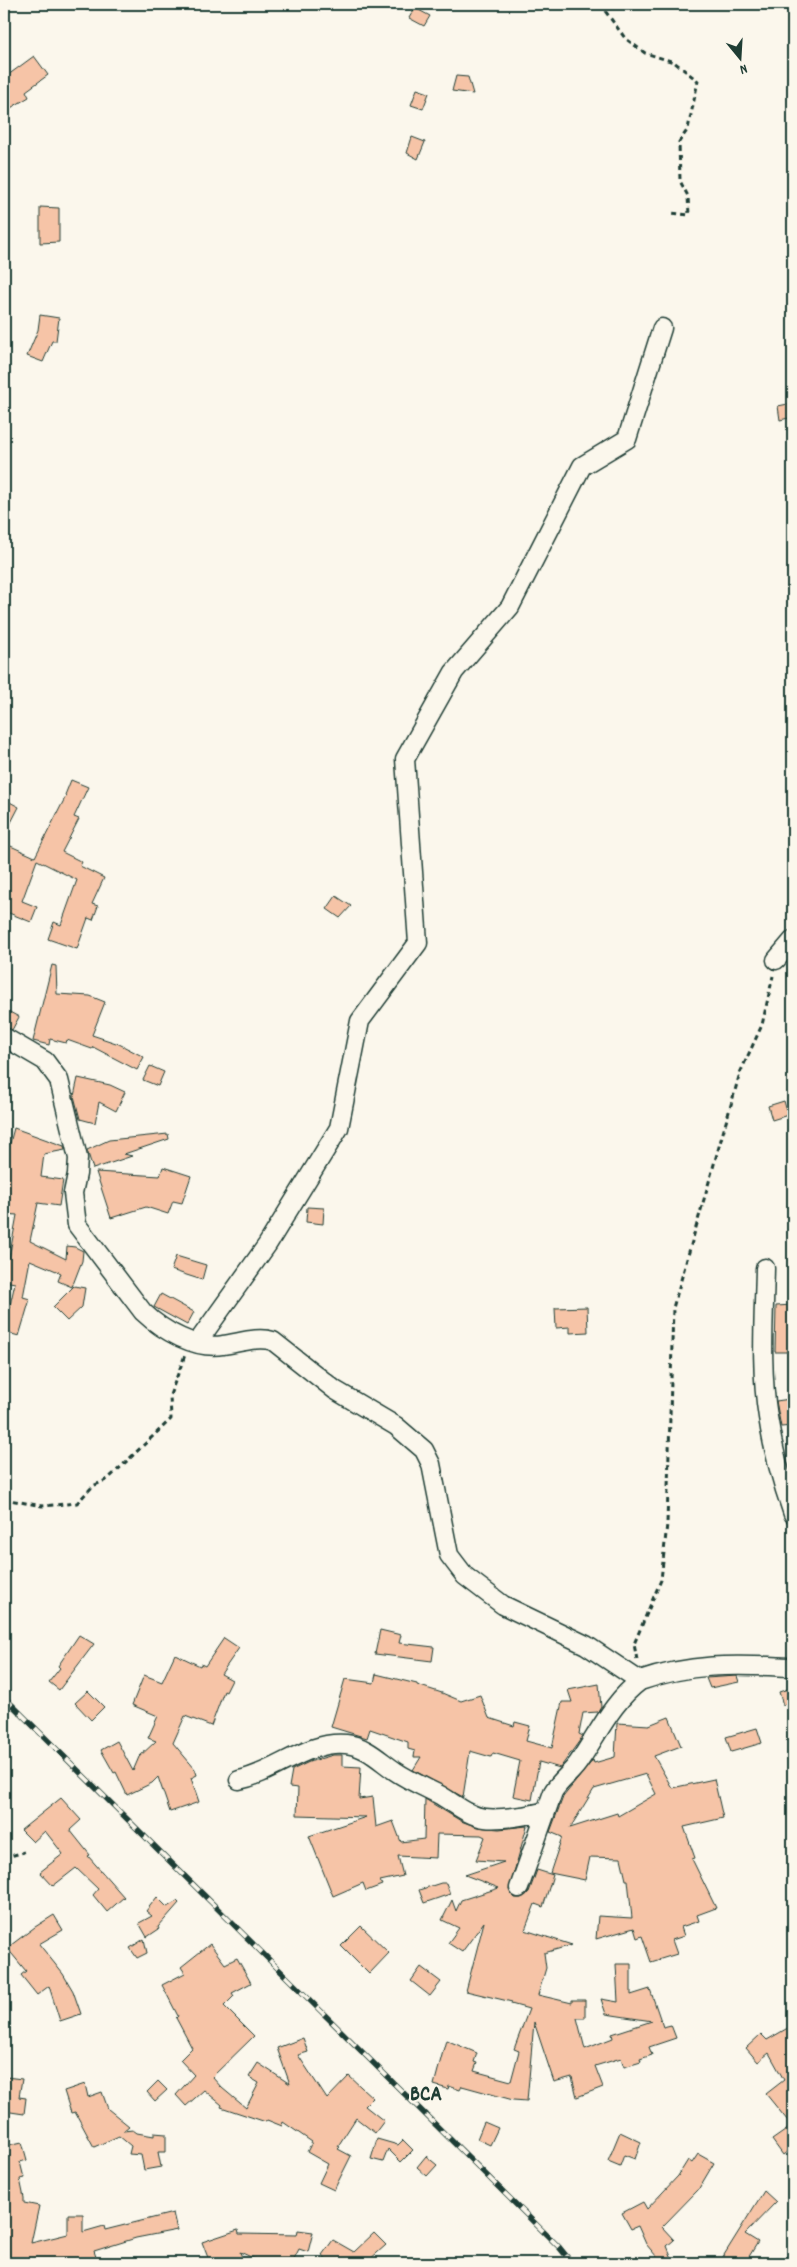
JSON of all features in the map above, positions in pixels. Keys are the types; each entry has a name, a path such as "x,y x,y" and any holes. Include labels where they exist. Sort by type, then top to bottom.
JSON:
{"street":[{"path":"197,1343 267,1246 339,1128 360,1021 418,944 405,759 454,672 510,607 582,466 627,439 662,328"},
{"path":"776,960 793,940"},
{"path":"4,1036 46,1061 59,1080 78,1158 73,1204 75,1218 81,1232 103,1257 144,1312 154,1322 197,1343 214,1347 261,1339 273,1341 335,1390 396,1426 417,1443 431,1464 449,1555 465,1576 503,1605 586,1645 640,1680"},
{"path":"765,1268 764,1350 768,1417 784,1486 793,1514"},
{"path":"519,1888 542,1825 545,1811 558,1784 579,1762 614,1706 640,1680 668,1671 721,1664 793,1667"},
{"path":"239,1780 255,1776 298,1755 333,1743 348,1744 370,1752 396,1772 475,1816 493,1818 530,1815 545,1811"}],"path":[{"path":"600,4 625,38 645,53 674,62 698,81 688,129 679,142 680,181 688,196 689,214 670,213"},
{"path":"640,1680 634,1644 661,1580 667,1524 673,1308 740,1073 762,1025 776,960"},
{"path":"4,1499 42,1506 77,1503 93,1486 108,1479 171,1419 170,1395 186,1349 197,1343"},
{"path":"4,1858 24,1852"}],"building":[{"path":"415,8 430,16 424,26 409,18"},
{"path":"34,56 48,75 26,91 29,97 4,112 4,78"},
{"path":"456,76 468,77 473,94 452,91"},
{"path":"417,89 429,93 423,109 411,105"},
{"path":"412,137 425,142 418,159 407,153"},
{"path":"40,207 59,208 59,242 40,243"},
{"path":"40,315 59,318 56,341 52,341 43,362 27,356 38,330"},
{"path":"793,403 793,417 780,420 778,406"},
{"path":"71,780 88,787 74,817 79,819 62,852 82,862 80,866 104,878 92,904 98,906 93,920 88,918 77,949 48,939 54,922 61,925 77,880 37,860 22,901 37,907 31,922 4,911 4,843 35,857 66,796"},
{"path":"4,799 19,807 4,836"},
{"path":"336,896 351,906 340,918 327,909"},
{"path":"52,965 56,966 57,994 90,996 105,1002 92,1035 119,1044 144,1057 137,1070 93,1047 92,1049 67,1040 66,1043 50,1039 49,1045 33,1041"},
{"path":"4,1009 19,1017 12,1030 4,1026"},
{"path":"150,1066 164,1072 158,1086 143,1080"},
{"path":"78,1078 110,1085 125,1092 116,1111 99,1102 95,1123 80,1119 74,1096"},
{"path":"784,1101 788,1115 772,1120 768,1106"},
{"path":"14,1128 64,1146 65,1150 44,1154 41,1177 63,1180 59,1206 38,1203 30,1241 66,1259 67,1246 83,1251 82,1261 72,1287 58,1281 61,1273 30,1260 23,1297 30,1299 19,1336 4,1332 15,1283 4,1281 4,1265 5,1257 9,1258 17,1215 4,1214 4,1140 10,1143"},
{"path":"168,1134 169,1139 124,1154 132,1156 93,1169 87,1150 109,1140"},
{"path":"163,1167 191,1176 182,1203 173,1201 168,1214 146,1207 111,1218 96,1172 160,1176"},
{"path":"307,1207 324,1208 323,1224 306,1222"},
{"path":"176,1256 206,1265 202,1280 171,1270"},
{"path":"74,1286 85,1288 82,1307 67,1321 53,1307"},
{"path":"161,1294 194,1312 187,1325 154,1307"},
{"path":"793,1305 793,1352 775,1352 776,1306"},
{"path":"587,1307 588,1332 570,1333 570,1327 556,1328 555,1308"},
{"path":"790,1399 793,1426 781,1427 776,1401"},
{"path":"380,1630 401,1635 399,1643 434,1647 432,1661 375,1654"},
{"path":"79,1635 94,1644 59,1690 49,1682 60,1668 58,1666"},
{"path":"224,1638 239,1648 221,1674 232,1680 226,1692 224,1691 211,1726 185,1716 173,1743 195,1769 197,1775 191,1778 199,1802 170,1812 158,1777 152,1783 127,1795 116,1772 114,1773 101,1750 117,1741 133,1771 139,1757 156,1741 148,1738 158,1716 132,1705 144,1675 162,1682 175,1654 200,1666 201,1664 205,1666"},
{"path":"376,1674 417,1684 461,1701 480,1695 489,1718 514,1726 515,1722 530,1726 526,1741 552,1748 562,1702 572,1702 568,1690 599,1684 601,1707 598,1712 583,1713 579,1734 583,1736 560,1768 539,1762 532,1800 513,1796 520,1761 493,1753 491,1757 470,1751 463,1797 413,1770 421,1757 414,1757 415,1751 408,1749 408,1742 370,1729 367,1738 331,1727 345,1679 374,1683"},
{"path":"737,1676 739,1682 710,1688 706,1678"},
{"path":"791,1688 793,1701 783,1705 779,1692"},
{"path":"88,1691 104,1707 91,1720 75,1703"},
{"path":"669,1717 681,1746 654,1756 672,1788 714,1779 723,1818 684,1827 695,1858 692,1859 716,1908 697,1915 699,1921 681,1927 684,1936 672,1940 677,1954 651,1962 642,1936 637,1938 634,1928 596,1939 598,1916 632,1918 628,1880 626,1880 621,1858 590,1857 585,1880 550,1873 562,1837 550,1832 563,1797 593,1760 594,1763 615,1757 617,1723 649,1725","holes":["646,1774 656,1794 618,1816 617,1813 570,1828 594,1789"]},
{"path":"757,1728 762,1743 731,1752 726,1737"},
{"path":"333,1755 342,1755 342,1766 361,1767 359,1799 373,1797 376,1827 393,1821 401,1842 424,1839 425,1799 461,1821 477,1827 499,1829 527,1826 509,1890 515,1898 521,1898 529,1892 537,1870 553,1875 543,1907 535,1904 525,1930 572,1945 544,1953 546,1968 538,1995 572,2003 572,2000 585,2000 585,2018 577,2018 585,2049 613,2038 612,2034 652,2021 606,2014 601,1999 618,2002 616,1964 631,1964 631,1995 650,1989 663,2027 671,2025 676,2038 649,2047 652,2055 640,2059 641,2062 624,2067 621,2058 595,2066 603,2087 577,2097 572,2077 554,2082 534,2022 527,2101 513,2100 462,2086 460,2090 449,2086 448,2089 434,2085 446,2040 477,2053 474,2062 477,2063 474,2071 511,2081 519,2051 514,2049 529,2009 511,2004 512,2002 466,1991 484,1922 462,1952 448,1943 459,1928 442,1920 452,1900 456,1911 461,1900 499,1888 465,1875 504,1862 476,1860 485,1837 481,1835 437,1834 436,1858 398,1856 403,1876 380,1881 382,1885 366,1891 363,1883 333,1896 309,1836 366,1817 297,1815 298,1788 289,1787 292,1770 309,1762"},
{"path":"61,1798 81,1820 70,1830 90,1855 88,1856 124,1897 107,1912 93,1895 98,1889 76,1868 53,1886 40,1872 63,1854 45,1831 33,1842 21,1830"},
{"path":"446,1883 450,1894 424,1903 419,1890"},
{"path":"157,1897 167,1907 177,1901 179,1903 158,1927 159,1929 147,1937 139,1923 152,1916 146,1911"},
{"path":"54,1915 63,1930 39,1944 63,1974 73,1991 81,2014 60,2021 49,1986 37,1995 21,1975 26,1971 7,1948"},
{"path":"361,1926 389,1953 369,1974 341,1946"},
{"path":"144,1939 147,1953 137,1958 130,1948"},
{"path":"210,1944 225,1964 237,1958 251,1983 232,1993 234,1996 224,2006 254,2036 212,2077 222,2088 246,2108 259,2083 249,2077 258,2063 290,2084 277,2048 303,2038 308,2052 298,2055 327,2099 349,2076 373,2098 365,2106 384,2121 375,2133 356,2118 338,2146 340,2147 338,2149 351,2156 334,2190 319,2183 328,2164 307,2152 312,2142 283,2122 282,2126 221,2107 222,2105 204,2090 186,2106 176,2095 194,2075 180,2060 192,2048 176,2018 178,2016 162,1985 185,1973 181,1967"},
{"path":"421,1967 441,1982 430,1996 411,1981"},
{"path":"793,2025 793,2147 783,2155 772,2140 792,2126 766,2094 784,2080 769,2053 758,2062 746,2048 761,2034 767,2040"},
{"path":"6,2077 22,2079 19,2097 26,2098 24,2114 4,2111"},
{"path":"158,2081 167,2090 155,2101 147,2092"},
{"path":"85,2084 88,2097 102,2092 108,2109 129,2126 123,2131 133,2130 137,2133 154,2136 154,2133 166,2134 166,2152 158,2152 161,2167 144,2170 141,2155 129,2154 131,2146 119,2136 94,2147 75,2112 71,2113 64,2091"},
{"path":"484,2122 498,2128 490,2145 477,2139"},
{"path":"620,2132 641,2142 635,2159 624,2155 620,2166 608,2161"},
{"path":"377,2139 398,2145 403,2140 413,2150 401,2162 388,2149 383,2162 371,2159"},
{"path":"22,2142 27,2160 20,2162 24,2178 20,2179 24,2203 39,2206 31,2243 68,2234 68,2214 83,2214 83,2232 104,2226 105,2230 173,2213 177,2230 136,2238 94,2251 98,2263 4,2262 4,2146"},
{"path":"698,2154 714,2163 698,2190 662,2227 674,2240 667,2246 674,2263 662,2263 646,2244 638,2226 631,2229 622,2213 643,2202 647,2209 678,2176 688,2160 692,2163"},
{"path":"426,2156 437,2165 427,2176 417,2167"},
{"path":"764,2191 776,2202 745,2234 758,2242 745,2263 719,2263"},
{"path":"238,2230 239,2234 297,2235 298,2230 313,2232 308,2252 299,2249 292,2263 264,2263 240,2252 244,2263 210,2263 202,2242"},
{"path":"374,2233 386,2245 368,2261 372,2263 331,2263 322,2255 333,2240 354,2252"}],"railway":[{"path":"4,1697 559,2247 572,2263"}],"district":[{"name":"BCA","path":"426,2096"}]}
